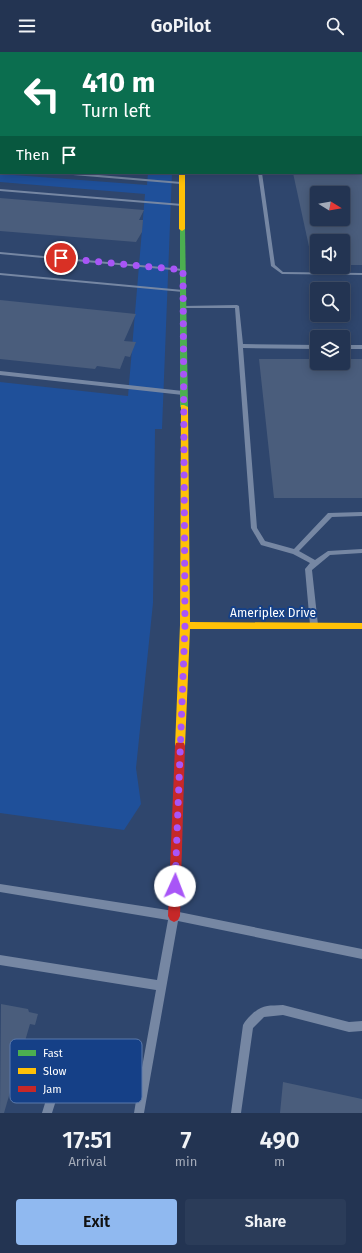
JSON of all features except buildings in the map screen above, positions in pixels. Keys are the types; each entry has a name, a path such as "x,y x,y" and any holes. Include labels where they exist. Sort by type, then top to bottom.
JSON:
{"street":[{"path":"174,916 185,625 182,174"},
{"name":"Ameriplex Drive","path":"185,625 362,626"}],"lane":[{"path":"73,174 181,183"},
{"path":"260,174 273,265 282,273 362,274"},
{"path":"0,190 182,205"},
{"path":"0,253 183,270"},
{"path":"0,274 183,291"},
{"path":"183,306 237,306 254,528 263,543 295,552 315,563"},
{"path":"240,346 310,347"},
{"path":"350,347 362,347"},
{"path":"0,373 184,393"},
{"path":"295,552 330,515 362,514"},
{"path":"314,625 308,569 328,553 362,551"},
{"path":"0,888 174,916 362,954"},
{"path":"142,1096 174,916"},
{"path":"0,960 162,986"},
{"path":"236,1113 248,1025 262,1012 283,1010 349,1027 362,1026"},
{"path":"47,1113 50,1103"},
{"path":"139,1113 141,1103"}],"shaded area":[{"path":"0,174 147,185 148,174 172,174 162,429 155,429 153,603 136,768 141,804 124,830 0,813 0,382 128,396 145,194 0,182"}],"traffic: fast":[{"path":"182,229 184,407"}],"traffic: slow":[{"path":"182,174 182,229"},
{"path":"180,746 185,625 184,407"},
{"path":"185,625 362,626"}],"traffic: jam":[{"path":"174,916 180,746"}],"route":[{"path":"61,258 183,270 185,625 175,886"}]}
